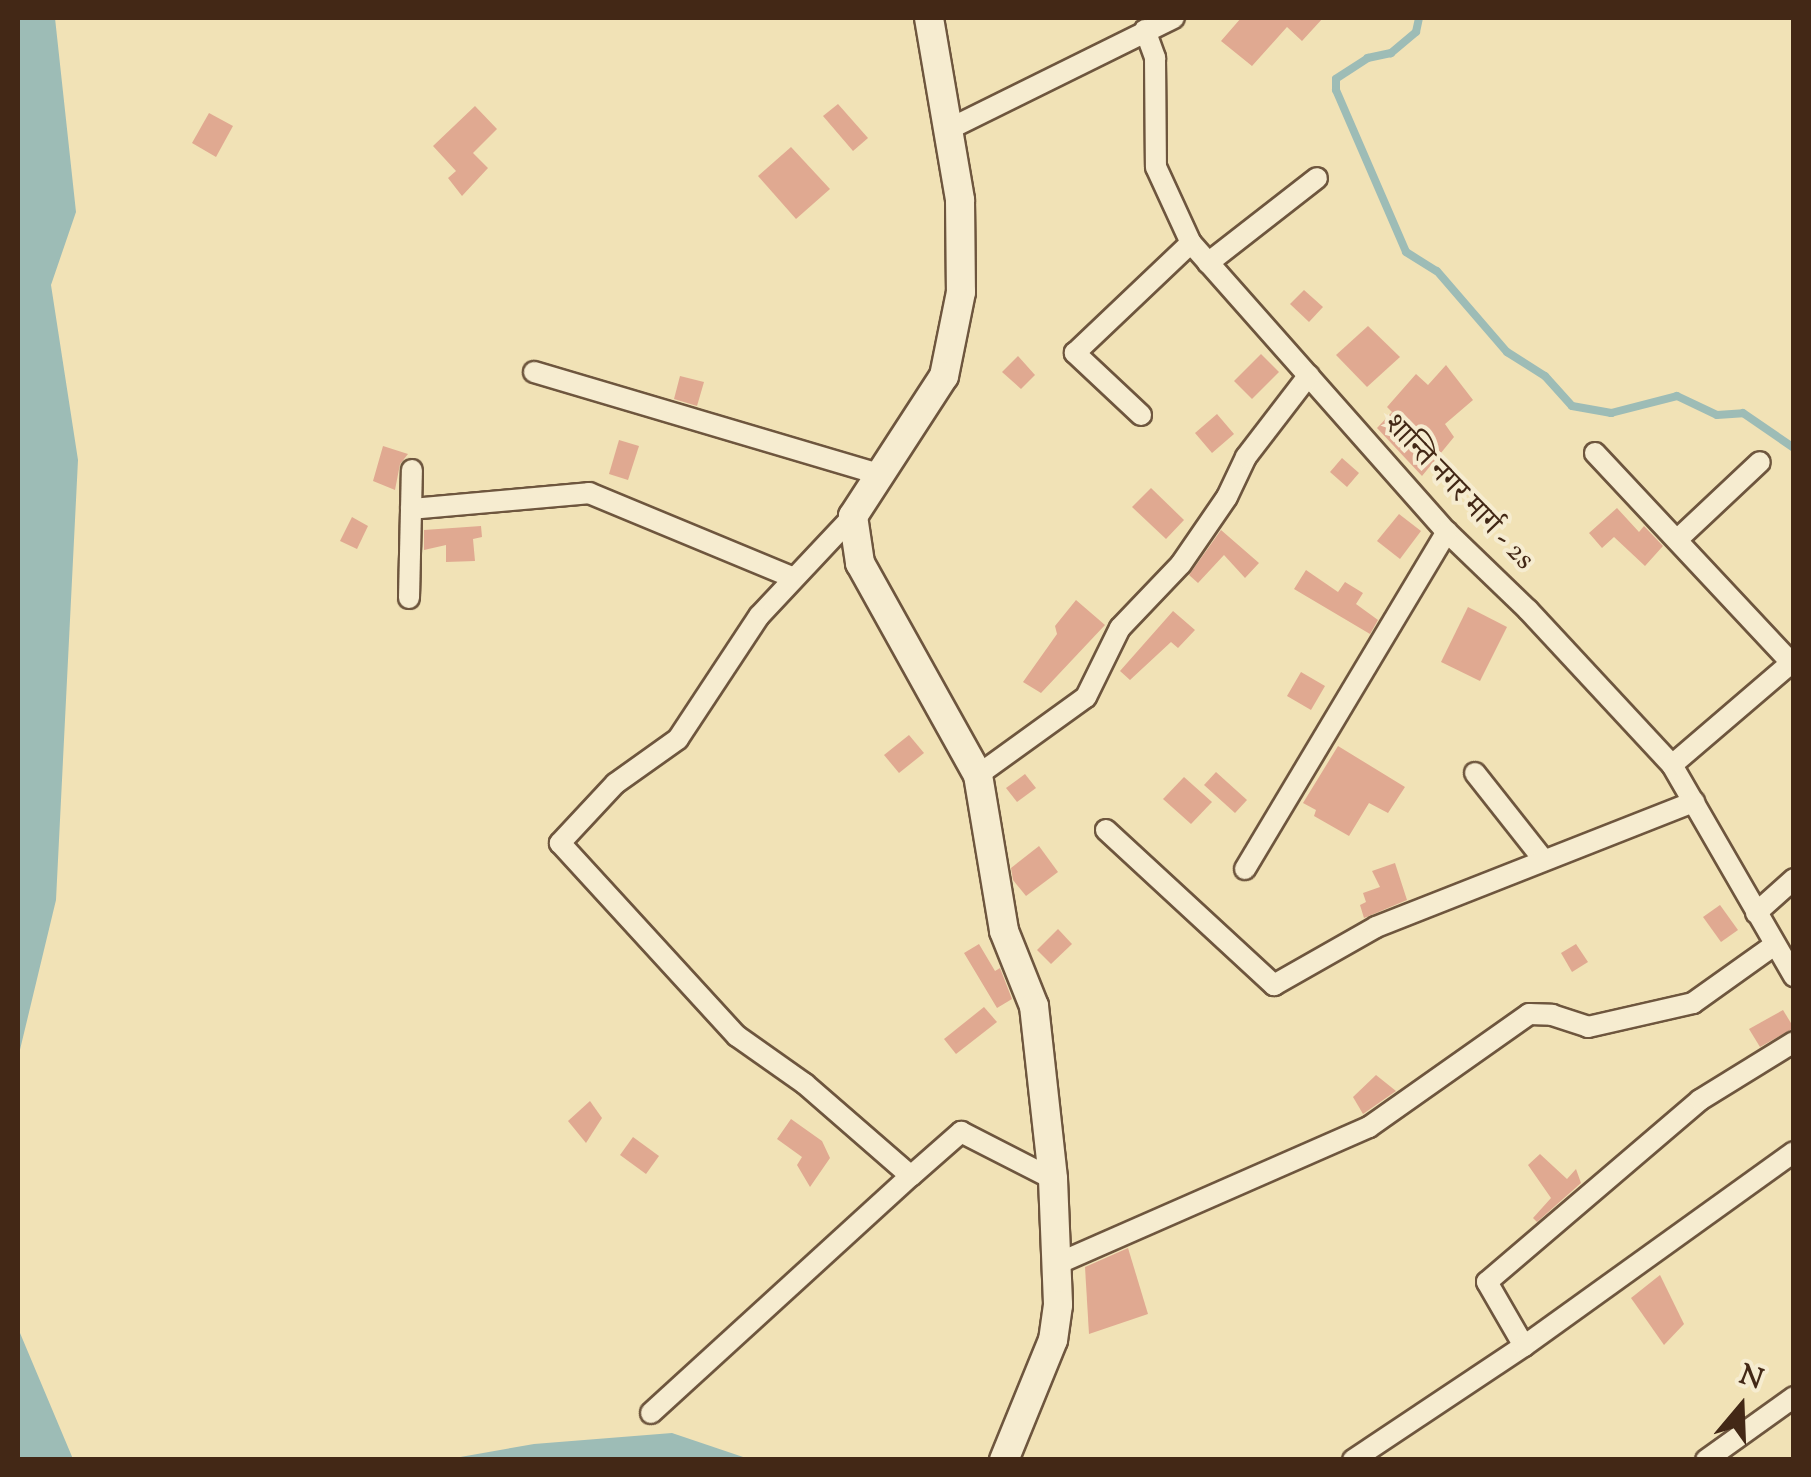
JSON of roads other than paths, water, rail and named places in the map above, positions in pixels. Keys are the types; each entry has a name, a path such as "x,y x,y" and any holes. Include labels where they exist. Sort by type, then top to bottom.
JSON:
{"main road":[{"path":"929,18 960,200 961,292 944,376 853,516 860,563 978,775 1004,931 1034,1006 1058,1263 1053,1340 1004,1460"}],"street":[{"path":"947,130 1174,18"},
{"name":"शान्ति नगर मार्ग - 2s","path":"1145,30 1155,58 1156,166 1191,244 1446,532 1528,610 1672,765 1773,946 1794,976"},
{"path":"1208,262 1317,178"},
{"path":"1142,415 1075,353 1191,244"},
{"path":"534,372 882,475"},
{"path":"978,775 1086,698 1120,628 1181,564 1228,498 1246,457 1310,376"},
{"path":"1595,453 1789,653 1672,765"},
{"path":"1678,539 1760,462"},
{"path":"409,598 412,470"},
{"path":"411,509 589,493 792,577"},
{"path":"853,516 792,577 760,616 678,738 614,784 560,843 737,1036 804,1084 911,1176"},
{"path":"1245,869 1446,532"},
{"path":"1474,773 1543,859"},
{"path":"1106,830 1274,986 1376,927 1694,802"},
{"path":"1756,913 1794,879"},
{"path":"1058,1263 1368,1127 1529,1014 1552,1015 1588,1027 1693,1003 1773,946"},
{"path":"1524,1346 1487,1282 1700,1100 1794,1042"},
{"path":"651,1413 961,1132 1052,1179"},
{"path":"1353,1460 1524,1346 1794,1152"},
{"path":"1706,1460 1794,1398"}],"water":[{"path":"18,18 55,18 76,212 51,285 78,460 56,900 18,1058"},
{"path":"18,1328 20,1333 73,1459 18,1459"},
{"path":"672,1433 749,1459 449,1459 534,1444"}],"waterway":[{"path":"1419,18 1416,32 1391,53 1368,58 1336,79 1336,90 1406,252 1437,271 1507,352 1545,376 1572,406 1611,413 1677,396 1717,415 1743,413 1794,448"}]}
